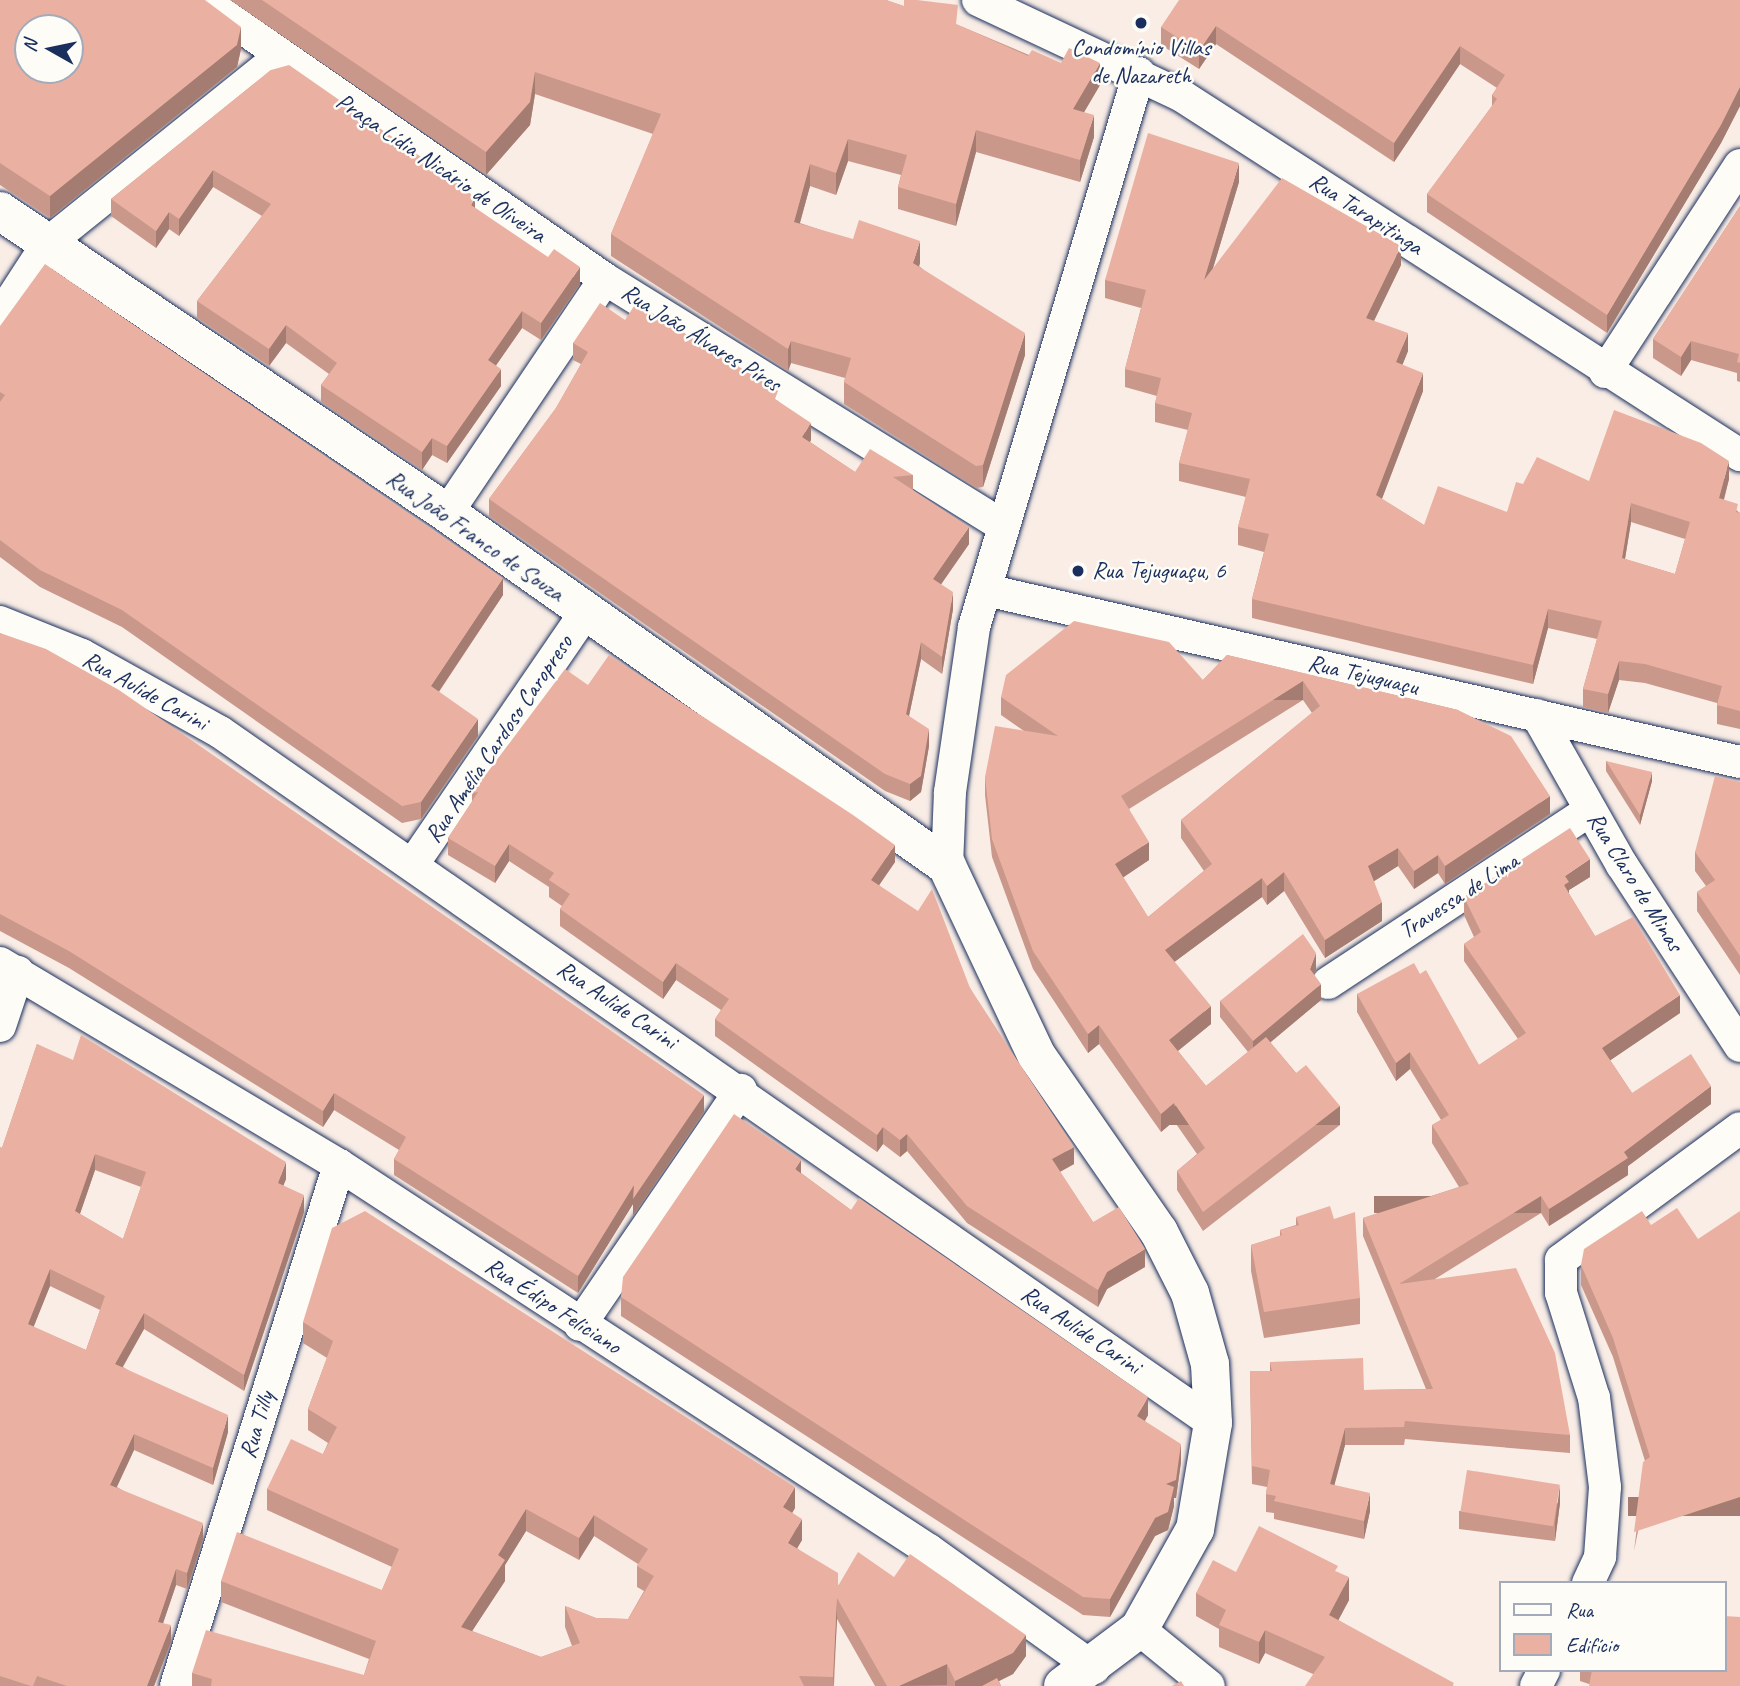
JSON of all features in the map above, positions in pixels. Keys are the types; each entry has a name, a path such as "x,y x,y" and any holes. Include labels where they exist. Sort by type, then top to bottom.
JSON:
{"street":[{"name":"Praça Lídia Nicário de Oliveira","path":"202,0 278,58 605,279"},
{"name":"Rua Tarapitinga","path":"978,0 1139,73 1605,372 1740,455"},
{"path":"0,317 48,243 278,58"},
{"path":"1079,1677 1139,1629 1195,1528 1213,1423 1210,1364 1190,1293 1159,1232 1037,1056 947,866 960,703 1001,525 1139,73"},
{"path":"1605,372 1740,165"},
{"name":"Rua João Franco de Souza","path":"0,211 447,513 584,613 947,866"},
{"name":"Rua João Álvares Píres","path":"447,513 605,279 1001,525"},
{"name":"Rua Tejuguaçu","path":"986,590 1740,762"},
{"name":"Rua Amélia Cardoso Caropreso","path":"412,864 584,613"},
{"name":"Rua Aulide Carini","path":"0,622 82,655 220,732 741,1090 1213,1423"},
{"name":"Rua Claro de Minas","path":"1537,715 1590,810 1740,1046"},
{"name":"Travessa de Lima","path":"1328,983 1590,810"},
{"path":"0,1026 9,967"},
{"name":"Rua Édipo Feliciano","path":"9,967 339,1165 580,1325 929,1550 1079,1677"},
{"path":"580,1325 741,1090"},
{"path":"1589,1581 1600,1557 1605,1487 1594,1398 1561,1293 1561,1260 1572,1246 1740,1128"},
{"name":"Rua Tilly","path":"176,1686 339,1165"},
{"path":"1139,1629 1209,1686"}],"building":[{"path":"0,0 205,0 241,27 237,45 50,196 0,163"},
{"path":"262,0 886,0 904,6 904,0 917,0 958,5 956,24 1028,56 1032,50 1061,63 1069,48 1100,63 1073,109 1094,115 1080,160 976,130 956,204 898,187 907,155 848,139 836,173 810,164 794,222 853,239 859,220 920,241 913,263 1025,333 983,465 976,466 844,382 851,358 791,341 788,349 611,234 661,114 535,72 530,102 486,152"},
{"path":"1179,0 1740,0 1740,87 1721,125 1607,315 1427,194 1497,99 1492,95 1505,75 1460,46 1394,143 1216,26 1199,51 1161,27"},
{"path":"289,65 460,184 475,198 471,205 548,257 554,249 580,267 541,323 522,311 488,360 501,369 447,446 432,438 422,452 321,385 337,363 286,325 269,349 197,301 271,204 213,170 179,219 169,212 156,231 111,199 271,70"},
{"path":"1148,133 1239,163 1204,280 1282,178 1401,246 1366,318 1408,333 1396,362 1423,373 1376,495 1424,525 1438,486 1507,512 1516,482 1523,484 1537,457 1589,481 1614,410 1701,443 1729,461 1719,498 1738,504 1736,512 1740,513 1740,711 1717,705 1722,686 1645,664 1619,661 1608,694 1583,689 1602,621 1548,609 1533,665 1252,599 1269,534 1238,527 1250,479 1179,463 1192,413 1155,403 1161,378 1125,369 1146,290 1105,280","holes":["1631,503 1690,522 1675,574 1622,558"]},
{"path":"1740,206 1740,363 1737,362 1739,354 1691,341 1681,357 1653,339"},
{"path":"45,264 503,578 431,686 478,719 421,802 402,806 122,610 40,570 0,540 0,402 5,395 0,392 0,326"},
{"path":"600,303 625,320 636,303 778,391 775,399 811,423 802,437 855,472 870,449 913,475 893,477 969,527 933,579 953,592 942,657 921,642 906,714 929,729 921,776 910,784 885,774 489,499 556,408 588,352 573,343"},
{"path":"1074,621 1169,642 1203,680 1227,655 1458,710 1511,736 1550,796 1445,866 1438,855 1414,871 1398,848 1368,866 1382,902 1325,940 1284,872 1267,886 1262,878 1165,950 1211,1006 1169,1040 1206,1086 1266,1037 1296,1073 1306,1065 1340,1106 1203,1212 1177,1171 1205,1148 1174,1103 1161,1114 1099,1025 1088,1034 1033,951 992,839 985,777 995,726 1058,736 1001,697 1006,675","holes":["1303,681 1320,706 1181,820 1212,864 1148,917 1115,864 1149,842 1121,796"]},
{"path":"0,633 46,649 119,690 704,1095 633,1199 634,1185 578,1276 394,1159 406,1137 334,1093 323,1111 69,951 0,914"},
{"path":"609,655 895,845 871,880 918,911 932,889 970,988 1074,1147 1052,1159 1093,1222 1119,1207 1145,1249 1107,1272 1098,1290 967,1206 907,1134 900,1140 883,1127 877,1135 715,1019 729,999 676,963 663,982 560,909 570,894 549,880 554,873 509,844 495,866 448,838 478,792 472,793 565,669 588,685"},
{"path":"1606,761 1652,772 1640,815"},
{"path":"1715,776 1740,782 1740,956 1697,892 1715,880 1695,852"},
{"path":"1570,828 1590,859 1565,876 1569,882 1564,885 1595,936 1633,917 1680,995 1602,1048 1632,1093 1691,1054 1711,1086 1624,1152 1628,1158 1570,1196 1549,1209 1541,1196 1399,1284 1516,1268 1555,1353 1570,1435 1405,1421 1404,1427 1345,1428 1330,1484 1370,1493 1364,1521 1274,1501 1276,1496 1266,1494 1270,1470 1252,1466 1250,1371 1272,1371 1270,1362 1363,1358 1364,1390 1433,1389 1363,1218 1469,1184 1432,1125 1449,1115 1410,1052 1396,1063 1357,994 1414,963 1420,974 1426,970 1479,1065 1526,1033 1464,944 1481,932 1464,897"},
{"path":"1303,934 1316,953 1310,969 1321,984 1253,1041 1220,1001"},
{"path":"81,1035 286,1162 278,1183 304,1195 244,1375 144,1313 115,1364 228,1415 213,1468 134,1434 110,1485 203,1523 187,1573 176,1569 158,1622 171,1625 147,1686 67,1686 37,1676 31,1686 0,1676 0,1147 2,1148 37,1044 73,1060","holes":["95,1154 146,1172 123,1239 75,1211","50,1269 105,1296 86,1350 28,1324"]},
{"path":"734,1114 801,1160 795,1169 851,1210 859,1198 1148,1397 1137,1416 1181,1444 1176,1480 1166,1484 1174,1487 1168,1512 1155,1518 1110,1599 1083,1597 621,1297 623,1277"},
{"path":"1330,1206 1334,1219 1355,1212 1360,1298 1264,1312 1251,1245 1282,1235 1280,1230 1299,1225 1296,1217"},
{"path":"1677,1208 1698,1239 1740,1211 1740,1497 1634,1532 1643,1462 1650,1457 1613,1338 1581,1265 1584,1249 1642,1211 1651,1225"},
{"path":"365,1211 795,1487 783,1507 802,1519 788,1543 838,1573 838,1586 858,1552 894,1577 910,1554 1026,1635 1013,1653 955,1681 947,1664 899,1686 887,1686 837,1598 833,1677 799,1676 804,1686 211,1686 212,1679 192,1673 206,1630 364,1675 376,1641 221,1581 237,1532 382,1590 399,1549 267,1489 291,1439 323,1454 337,1427 308,1409 333,1341 303,1322 332,1228","holes":["526,1509 579,1538 594,1515 648,1549 637,1566 654,1576 628,1619 596,1618 565,1606 580,1643 541,1657 461,1627 505,1560 498,1555"]},
{"path":"1467,1470 1560,1485 1553,1526 1460,1511"},
{"path":"1259,1526 1338,1566 1335,1571 1349,1577 1329,1615 1454,1683 1452,1686 1305,1686 1325,1657 1265,1630 1259,1642 1219,1625 1226,1610 1196,1593 1213,1560 1236,1572"},
{"path":"1726,1616 1740,1617 1740,1686 1589,1686 1592,1672 1726,1672"},
{"path":"997,1678 1001,1686 982,1686"}],"place":[{"name":"Condomínio Villas de Nazareth","path":"1141,23"},
{"name":"Rua Tejuguaçu, 6","path":"1078,571"}]}
